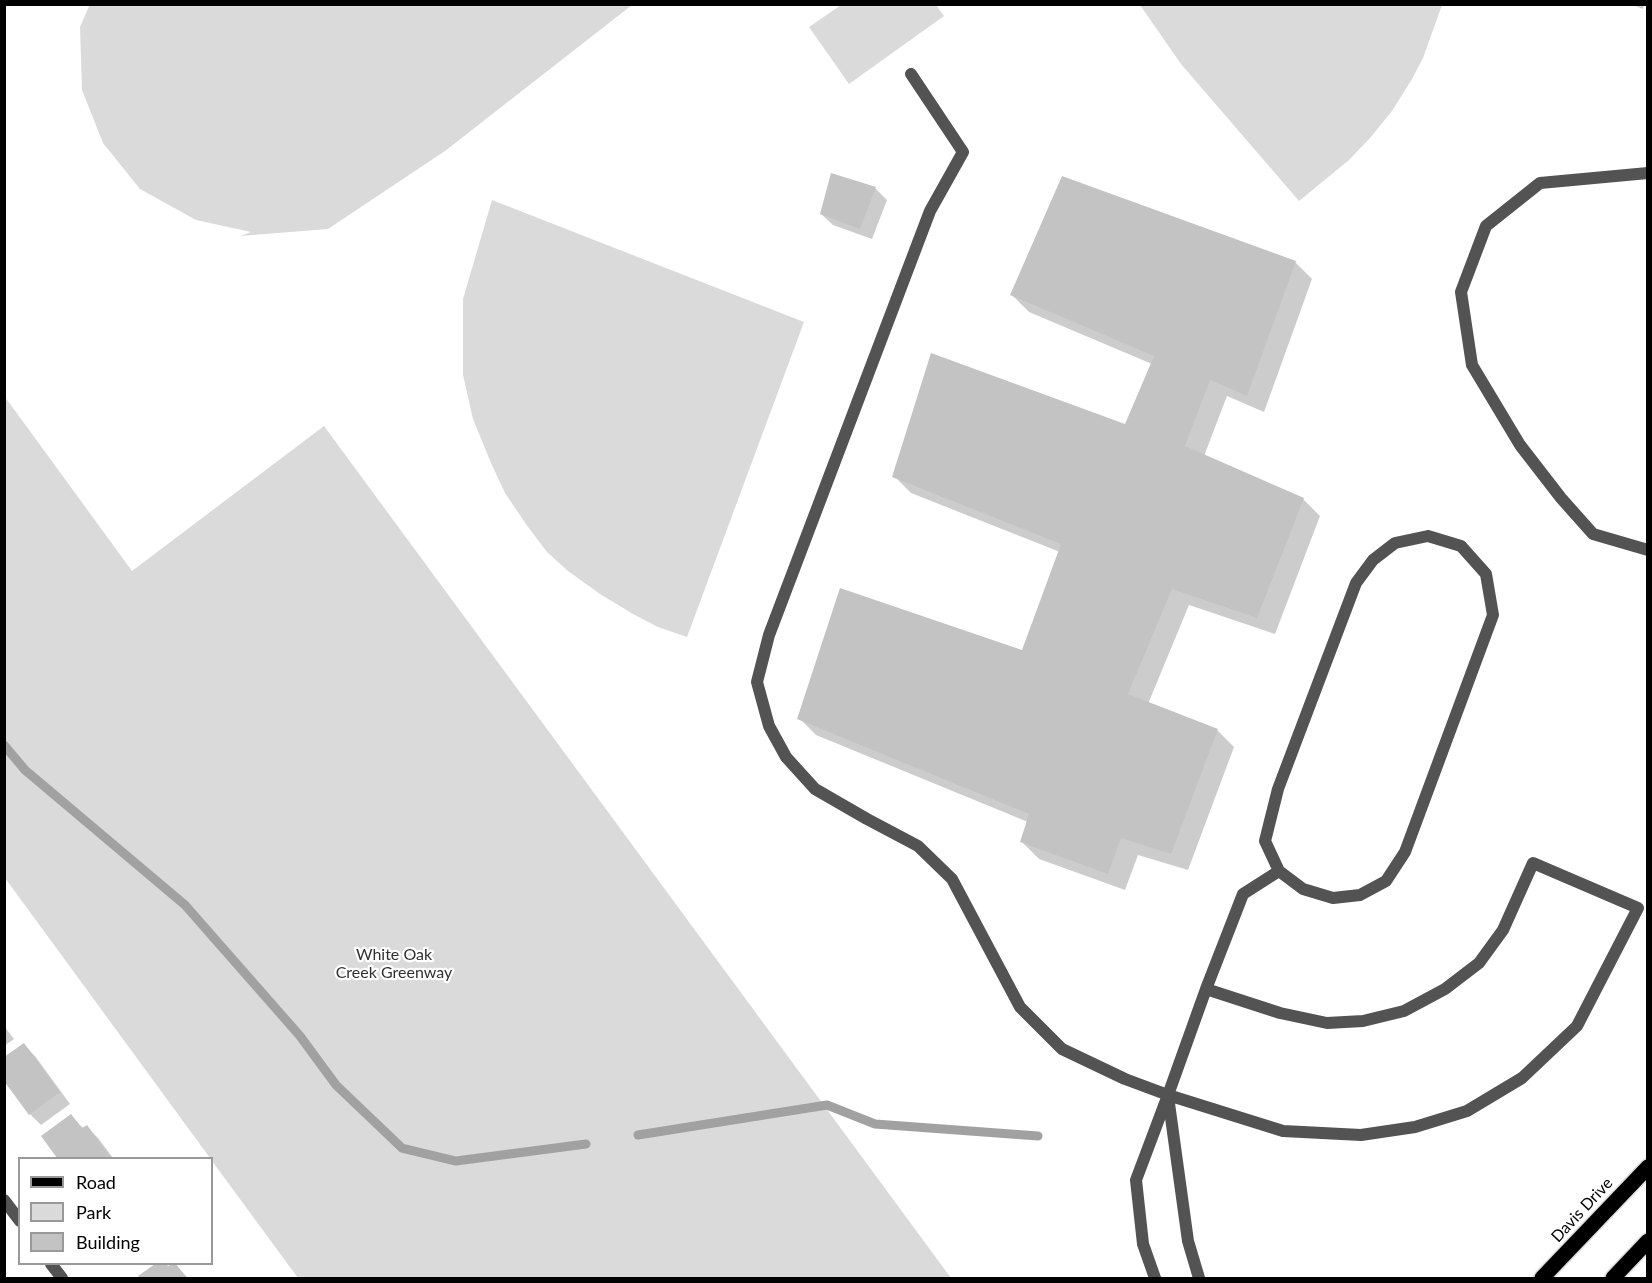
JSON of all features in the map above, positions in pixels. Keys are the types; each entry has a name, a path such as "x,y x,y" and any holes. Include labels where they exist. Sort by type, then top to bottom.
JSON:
{"main road":[{"name":"Davis Drive","path":"1542,1278 1647,1167"},
{"path":"1613,1278 1647,1241"}],"street":[{"path":"911,74 963,152 930,211 769,635 758,682 769,726 786,757 815,789 918,846 952,879 1020,1007 1062,1049 1125,1079 1168,1095 1283,1131 1361,1135 1415,1127 1467,1111 1522,1078 1578,1026 1638,908 1533,863 1503,930 1479,963 1445,989 1404,1011 1363,1021 1327,1023 1280,1013 1206,989"},
{"path":"1647,173 1540,183 1486,226 1461,292 1472,365 1520,445 1561,498 1593,534 1647,550"},
{"path":"1428,536 1461,546 1486,574 1493,615 1406,852 1386,881 1360,895 1333,898 1304,889 1279,871 1265,841 1278,789 1356,583 1372,560 1395,543 1428,536"},
{"path":"1155,1278 1143,1244 1136,1180 1243,894 1279,871"},
{"path":"1168,1095 1188,1241 1199,1278"},
{"path":"4,1200 18,1218"},
{"path":"52,1265 62,1278"}],"green space":[{"path":"90,4 632,5 445,151 328,229 240,236 251,232 196,220 140,189 103,143 82,90 80,27"},
{"path":"841,5 936,5 944,16 849,84 809,27"},
{"path":"1140,5 1442,5 1423,58 1392,111 1349,160 1299,201 1181,64"},
{"path":"492,200 804,322 687,637 658,627 633,614 568,571 547,552 528,527 505,493 491,463 473,419 463,375 463,299"},
{"name":"White Oak Creek Greenway","path":"5,397 132,571 324,426 951,1278 298,1278 213,1162 213,1157 209,1157 5,878"}],"building":[{"path":"831,173 876,187 860,229 820,214"},
{"path":"1062,176 1296,261 1247,396 1210,380 1185,446 1304,498 1257,618 1172,589 1128,694 1218,729 1171,854 1121,838 1108,874 1020,842 1029,814 797,719 840,588 1022,650 1061,544 892,477 931,353 1125,424 1154,356 1010,295"},
{"path":"24,1043 60,1092 29,1115 4,1081 4,1057"},
{"path":"71,1114 82,1128 87,1125 110,1157 56,1157 41,1136"},
{"path":"154,1265 177,1265 187,1278 140,1278 138,1276"}],"waterway":[{"path":"4,745 25,770 185,905 300,1036 336,1085 402,1148 456,1161 586,1144"},
{"path":"638,1135 827,1105 875,1124 1038,1136"}]}
